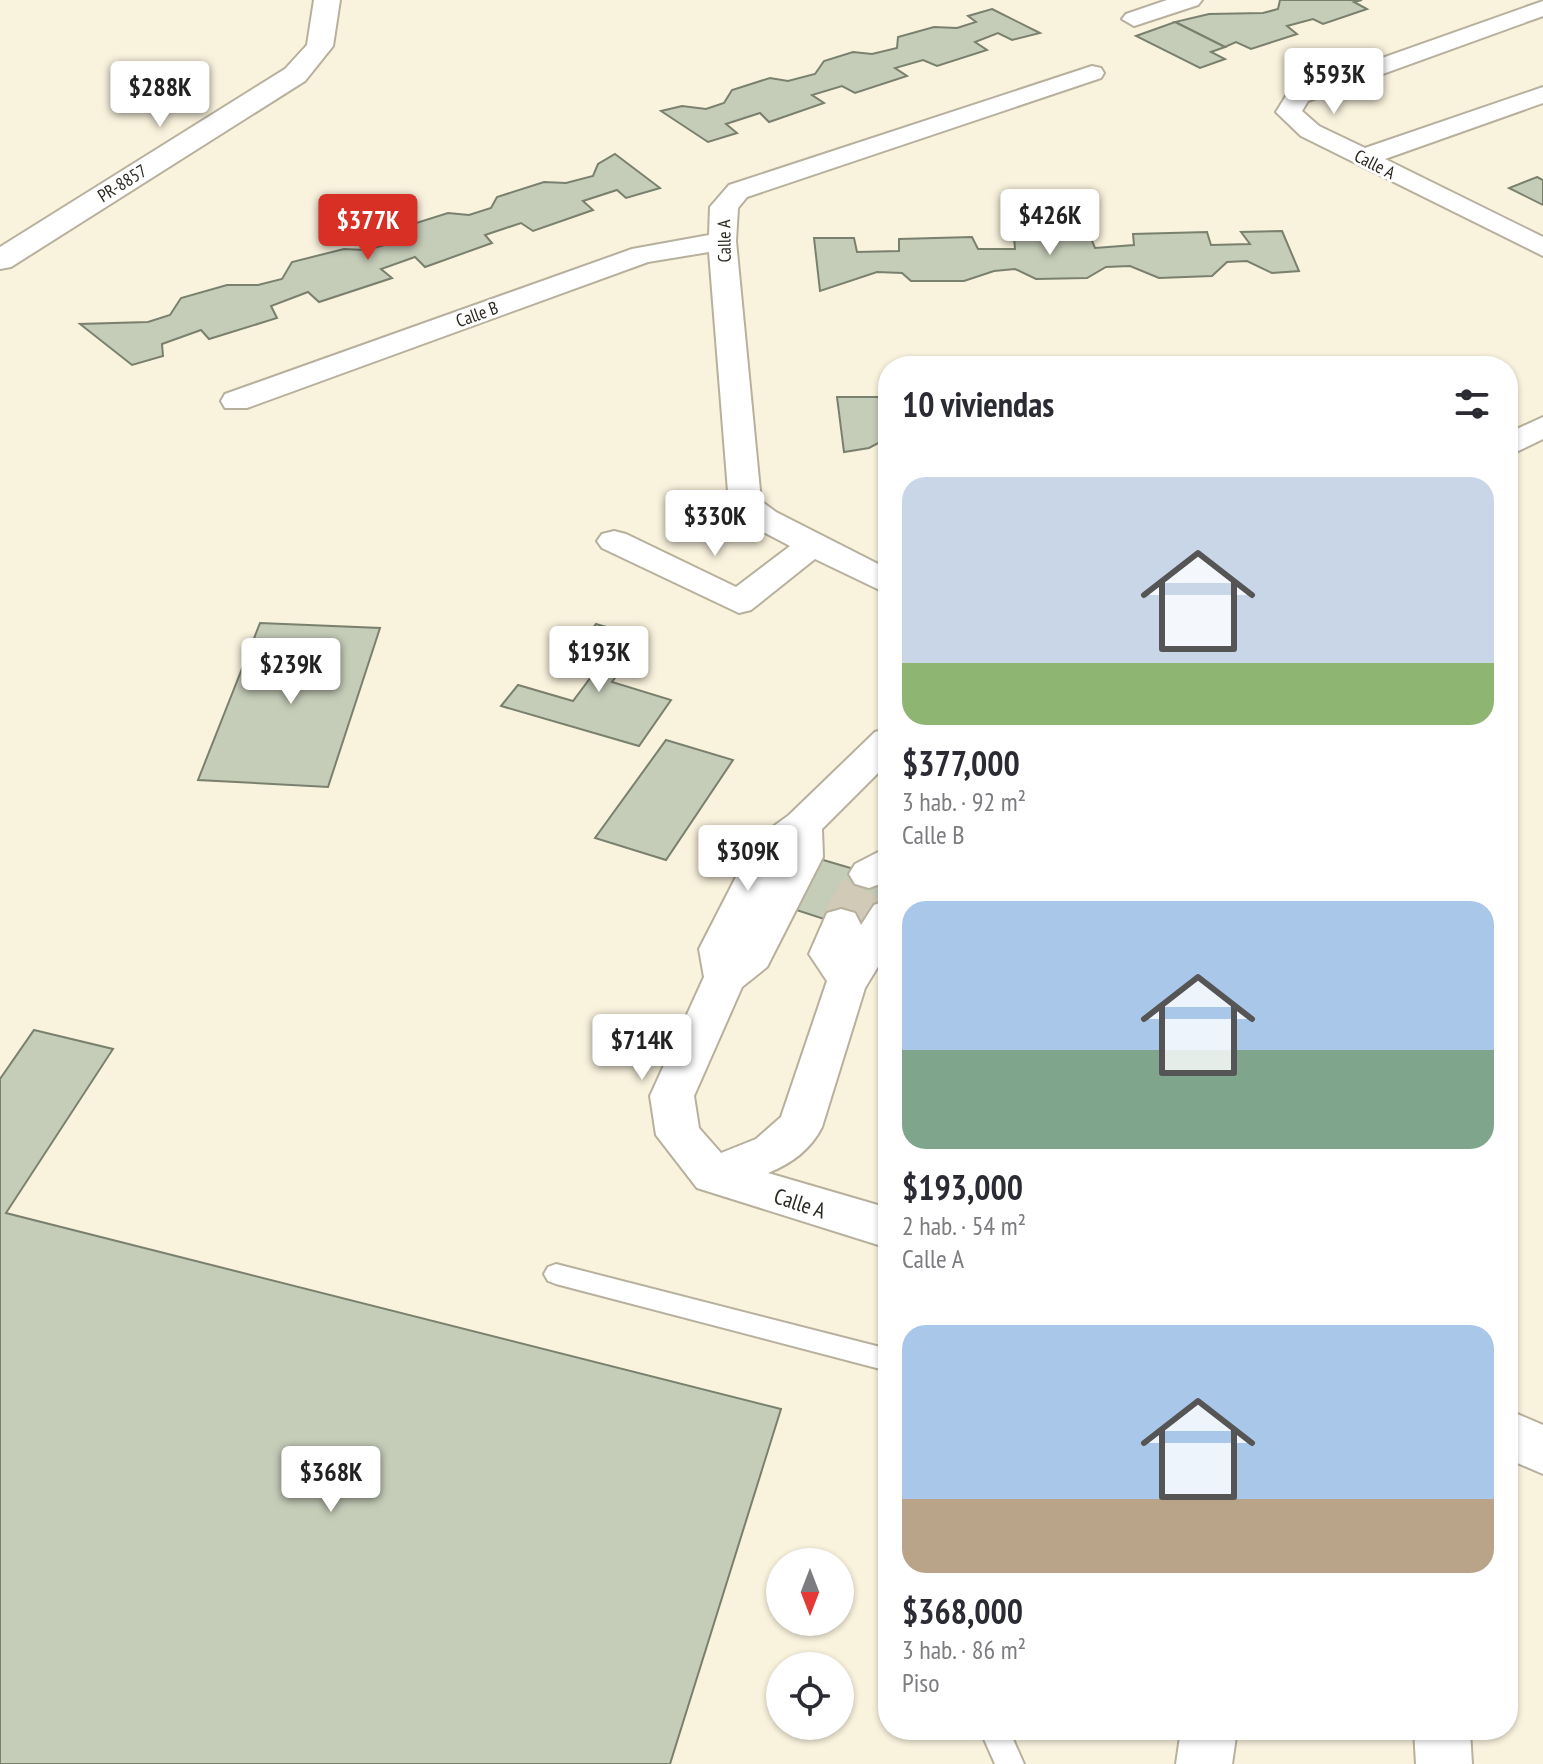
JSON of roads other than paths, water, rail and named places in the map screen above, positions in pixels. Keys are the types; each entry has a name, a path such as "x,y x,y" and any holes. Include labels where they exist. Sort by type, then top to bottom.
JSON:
{"street":[{"name":"PR-8857","path":"0,260 295,75 320,46 327,0"},
{"path":"1134,19 1190,0"},
{"path":"1484,0 1531,12"},
{"name":"Calle A","path":"1531,12 1298,96 1289,112 1310,131 1543,248"},
{"name":"Calle A","path":"878,578 764,519 745,504 722,241 724,207 738,191 1092,73"},
{"path":"1362,158 1543,95"},
{"name":"Calle B","path":"236,401 642,255 722,241"},
{"path":"1518,440 1543,426"},
{"path":"614,541 739,602 812,545"},
{"path":"878,751 803,825 803,857 752,956 725,977 672,1096 678,1135 713,1175 772,1152 800,1127 849,979 878,931"},
{"path":"841,924 830,954 849,979"},
{"name":"Calle A","path":"713,1175 878,1225"},
{"path":"1518,1438 1543,1451"},
{"path":"1204,1764 1208,1740"},
{"path":"1443,1740 1444,1764"}],"lane":[{"path":"556,1274 878,1357"},
{"path":"999,1740 1010,1764"}],"tunnel":[{"path":"841,924 869,874"}]}
